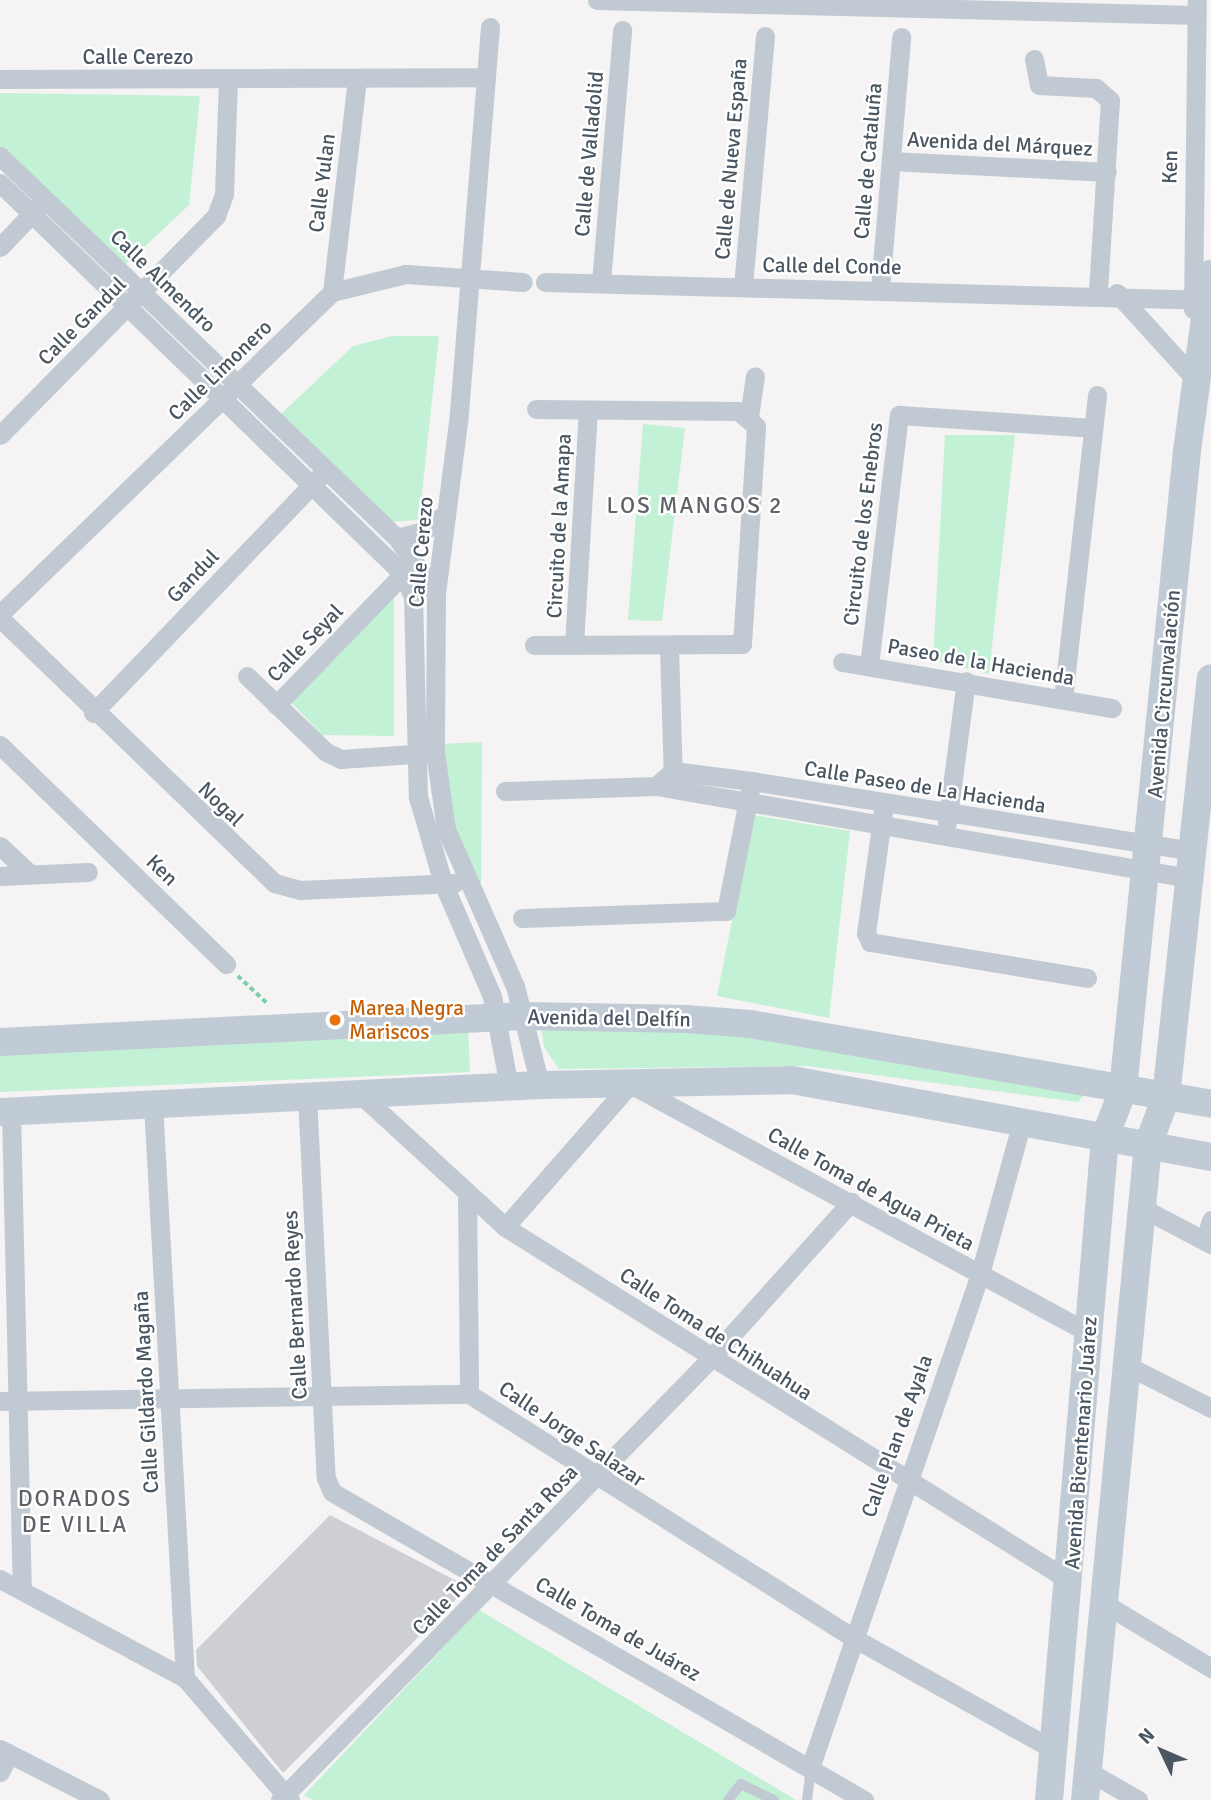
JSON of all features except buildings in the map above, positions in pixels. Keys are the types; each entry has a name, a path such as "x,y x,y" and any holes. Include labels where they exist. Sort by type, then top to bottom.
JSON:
{"street":[{"path":"597,0 1197,7"},
{"name":"Ken","path":"1197,7 1204,293"},
{"name":"Calle Cerezo","path":"490,27 471,277 436,593 435,752 446,829 467,882 510,1017"},
{"name":"Calle de Valladolid","path":"601,282 622,30"},
{"name":"Calle de Nueva España","path":"743,287 765,36"},
{"name":"Calle de Cataluña","path":"880,289 901,37"},
{"path":"1034,59 1040,85 1107,93 1108,293 1196,380"},
{"name":"Calle Cerezo","path":"0,79 486,77"},
{"name":"Calle Yulan","path":"332,292 357,79"},
{"name":"Calle Gandul","path":"0,435 143,294 221,206 228,80"},
{"name":"Calle Almendro","path":"0,156 38,206 128,308 403,575 413,596"},
{"name":"Avenida del Márquez","path":"891,161 1107,172"},
{"name":"Calle Almendro","path":"0,183 38,206 143,294 397,538 436,593"},
{"path":"0,247 38,206"},
{"path":"332,292 406,274 523,282"},
{"name":"Calle del Conde","path":"545,282 1108,293"},
{"name":"Calle Limonero","path":"0,616 332,292"},
{"path":"1108,293 1204,293"},
{"name":"Avenida Circunvalación","path":"1123,1090 1204,293"},
{"path":"534,645 737,648 747,639 755,426 749,417 755,376"},
{"path":"1063,699 1097,396"},
{"name":"Circuito de la Amapa","path":"536,409 738,411 749,417"},
{"name":"Circuito de la Amapa","path":"574,645 589,410"},
{"name":"Circuito de los Enebros","path":"869,666 900,415 1093,428"},
{"name":"Gandul","path":"93,713 326,470"},
{"path":"397,538 411,537 446,513"},
{"name":"Calle Seyal","path":"403,575 276,705 341,759 435,752"},
{"name":"Calle Cerezo","path":"413,596 414,755 421,810 443,883 481,964 510,1017"},
{"name":"Nogal","path":"0,616 93,713 274,883 300,890 467,882"},
{"path":"667,782 669,647"},
{"name":"Paseo de la Hacienda","path":"842,662 1112,708"},
{"path":"247,676 276,705"},
{"name":"Avenida Circunvalación","path":"1166,1097 1211,678"},
{"path":"946,834 965,681"},
{"name":"Ken","path":"0,745 226,964"},
{"path":"522,918 726,911 751,780"},
{"name":"Calle Paseo de La Hacienda","path":"505,791 751,780 1091,838 1150,843 1191,865"},
{"name":"Calle Paseo de La Hacienda","path":"667,782 748,803 946,834 1147,872 1191,865"},
{"path":"884,804 866,933 877,948 1087,978"},
{"path":"1088,860 1091,838"},
{"path":"0,846 30,874"},
{"path":"0,876 88,872"},
{"name":"Avenida del Delfín","path":"0,1042 510,1017 750,1024 1211,1104"},
{"name":"Avenida del Delfín","path":"510,1017 540,1085"},
{"name":"Avenida del Delfín","path":"509,1087 510,1017"},
{"path":"22,1590 21,1401 6,1112 540,1085 792,1080 1211,1157"},
{"path":"505,1227 630,1084"},
{"name":"Calle Toma de Agua Prieta","path":"630,1084 1089,1333"},
{"name":"Avenida Bicentenario Juárez","path":"1049,1800 1070,1581 1105,1137 1123,1090"},
{"name":"Calle Toma de Chihuahua","path":"360,1094 505,1227 1070,1581"},
{"name":"Calle Bernardo Reyes","path":"307,1096 326,1478 346,1503"},
{"name":"Avenida Bicentenario Juárez","path":"1085,1800 1105,1604 1124,1364 1144,1209 1148,1145 1166,1097"},
{"name":"Calle Gildardo Magaña","path":"153,1104 185,1678"},
{"name":"Calle Plan de Ayala","path":"811,1765 906,1478 979,1274 1022,1121"},
{"path":"467,1193 469,1394"},
{"name":"Calle Toma de Santa Rosa","path":"284,1799 711,1358 851,1202"},
{"path":"1144,1209 1208,1242 1211,1220"},
{"path":"1124,1364 1211,1408"},
{"name":"Calle Jorge Salazar","path":"0,1401 168,1395 469,1394 595,1479 852,1637 1054,1750"},
{"name":"Calle Toma de Juárez","path":"346,1503 811,1765 864,1800"},
{"path":"0,1579 185,1678 284,1799"},
{"path":"1105,1604 1211,1668"},
{"path":"0,1772 5,1751 100,1800"},
{"path":"1088,1771 1138,1800"}],"lane":[{"path":"807,1800 811,1765"},
{"path":"728,1800 741,1784 774,1800"}],"path":[{"path":"226,964 292,1028"}],"green space":[{"path":"0,93 200,96 189,205 123,267 0,150"},
{"path":"392,336 439,336 419,520 388,522 280,415 353,346"},
{"path":"643,424 685,428 662,621 628,620"},
{"path":"945,435 1015,435 989,674 933,660"},
{"path":"394,596 394,736 322,735 291,702"},
{"path":"482,742 481,894 440,799 440,744"},
{"path":"753,815 850,831 829,1018 717,996"},
{"path":"541,1027 746,1034 1088,1091 1078,1102 807,1066 559,1069 544,1047"},
{"path":"468,1030 470,1072 0,1092 0,1050"},
{"path":"479,1610 796,1800 312,1800 304,1795"}],"place":[{"name":"Marea Negra Mariscos","path":"335,1020"}],"district":[{"name":"LOS MANGOS 2","path":"695,506"},
{"name":"DORADOS DE VILLA","path":"75,1512"}]}
